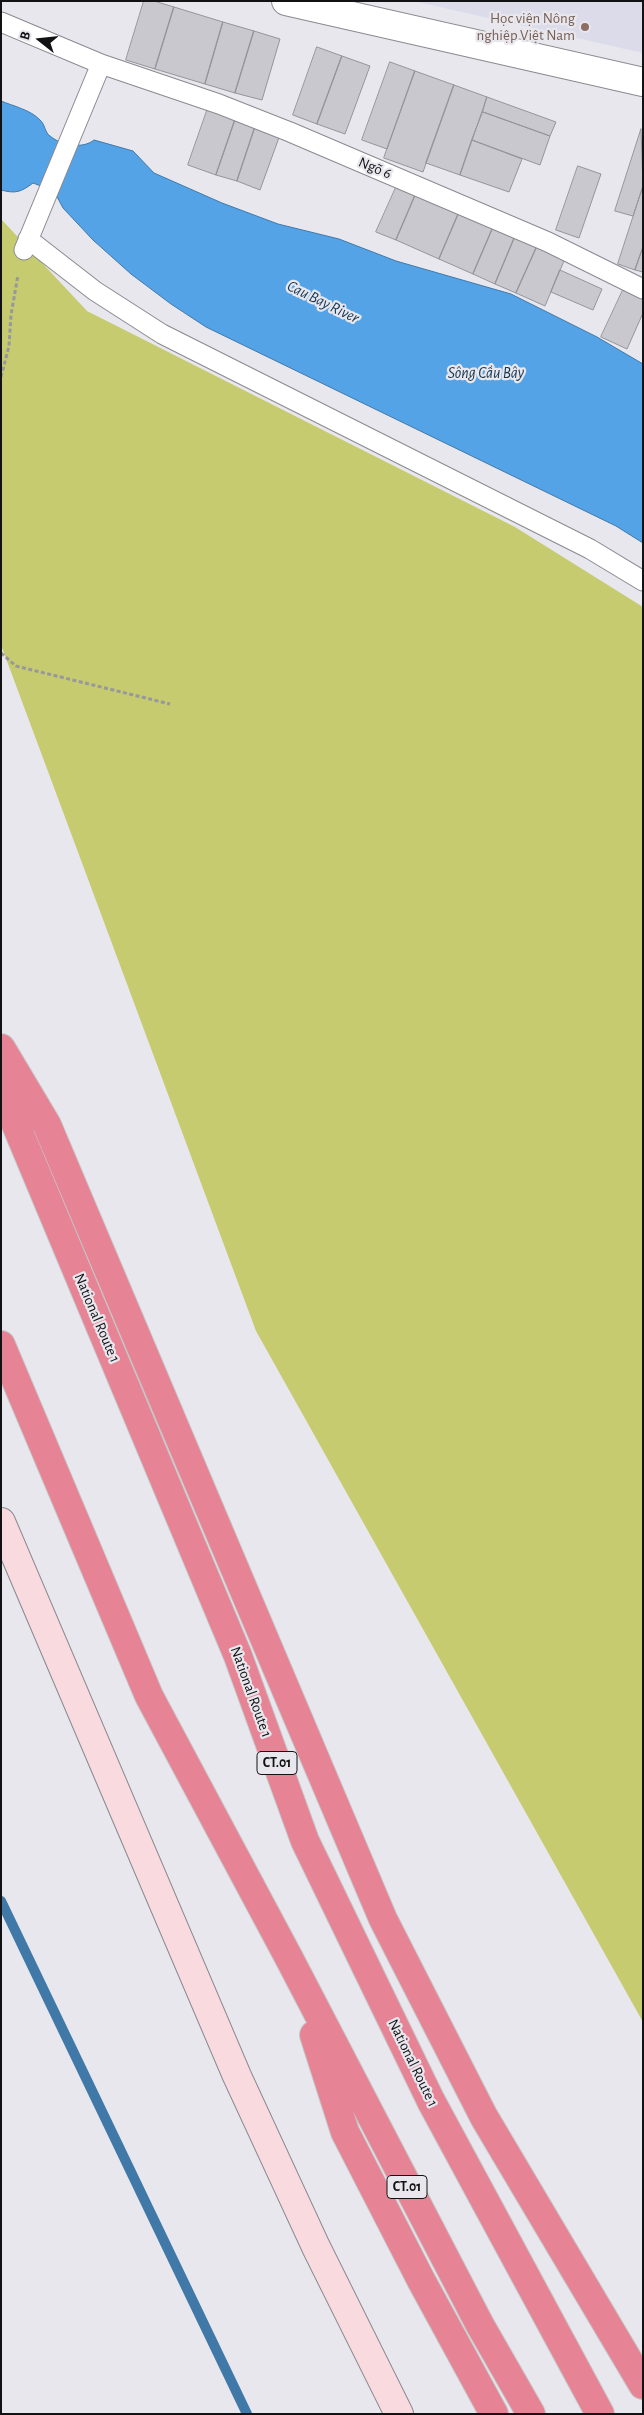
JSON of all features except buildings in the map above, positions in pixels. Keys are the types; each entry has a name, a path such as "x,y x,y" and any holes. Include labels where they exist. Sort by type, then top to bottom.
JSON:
{"highway":[{"path":"1,1048 47,1125 383,1919 484,2117 643,2385"},
{"name":"National Route 1","path":"1,1089 238,1656 305,1841 431,2101 600,2414"},
{"name":"CT.01","path":"1,1345 149,1696 289,1958 480,2325 531,2414"},
{"path":"289,1958 345,2132 421,2280 494,2414"}],"main road":[{"path":"1,1522 237,2076 316,2247 399,2414"}],"street":[{"path":"286,1 643,82"}],"lane":[{"name":"Ngõ 6","path":"1,22 101,64 219,104 290,132 548,242 643,289"},
{"path":"101,64 26,244 94,291 162,334 590,549 643,581"}],"path":[{"path":"1,377 10,346 11,315 26,244"},
{"path":"1,653 16,666 170,704"}],"shaded area":[{"name":"Học viện Nông nghiệp Việt Nam","path":"413,1 643,1 643,53"}],"green space":[{"path":"1,219 87,311 515,527 643,607 643,2022 256,1331 1,645"}],"water":[{"name":"Sông Cầu Bây","path":"1,101 27,111 36,117 42,122 48,135 60,142 84,145 94,140 133,151 154,173 222,203 278,224 339,239 396,261 511,294 597,337 643,364 643,543 616,526 206,327 131,274 93,240 63,208 54,191 33,183 18,191 1,190"}],"waterway":[{"path":"1,1901 247,2414"}],"place":[{"name":"Học viện Nông nghiệp Việt Nam","path":"585,27"}],"water label":[{"name":"Cau Bay River","path":"323,302"}]}
